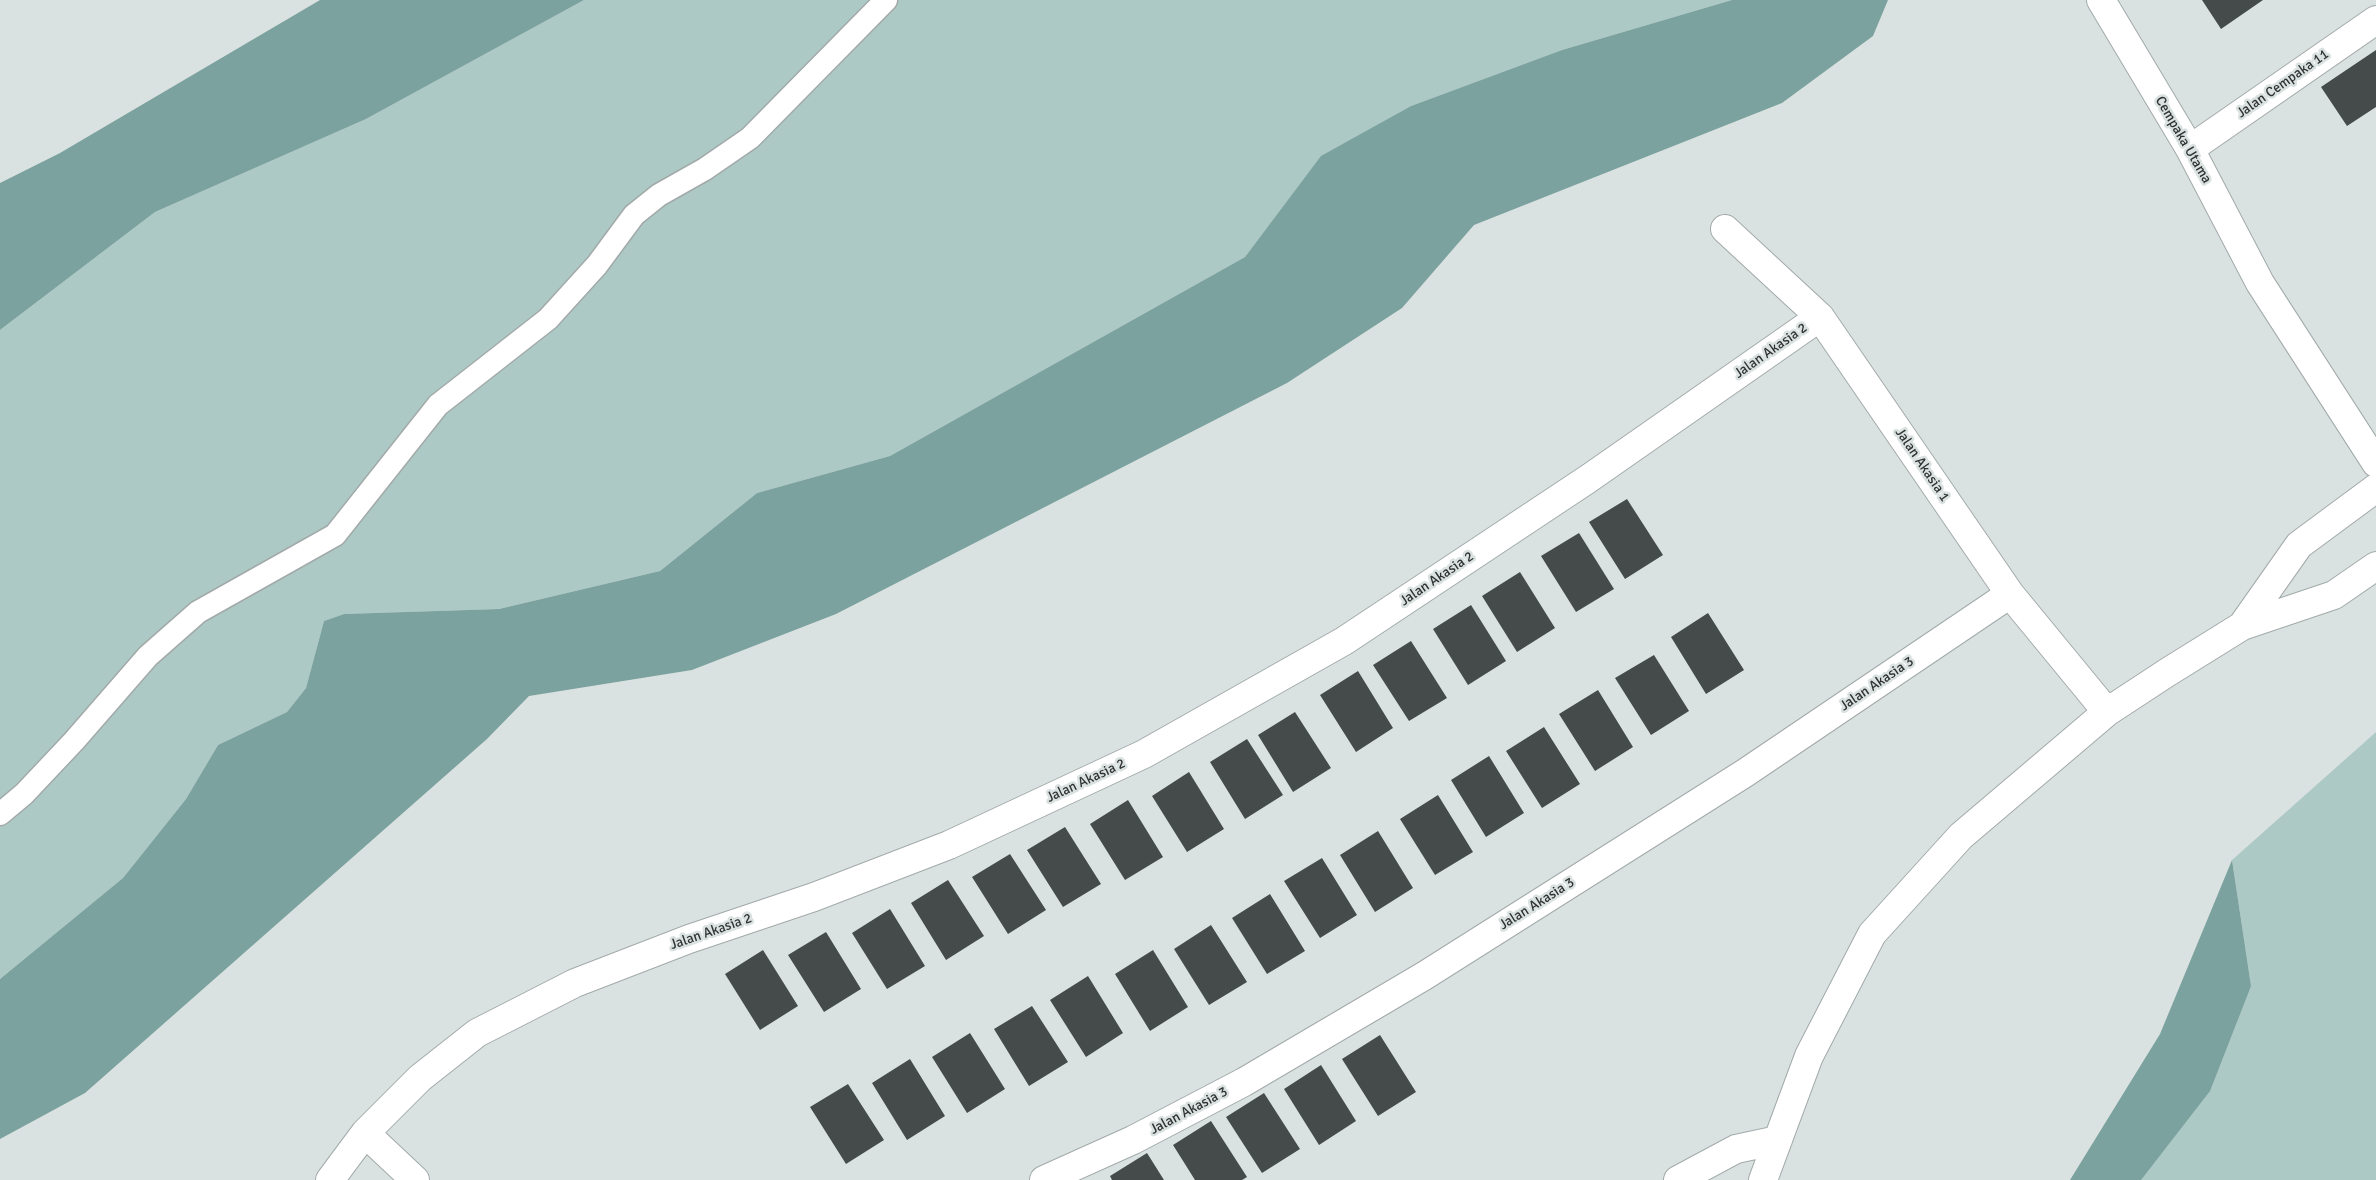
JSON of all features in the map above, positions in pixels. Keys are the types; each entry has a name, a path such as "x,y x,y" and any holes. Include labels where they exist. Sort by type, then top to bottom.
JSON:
{"street":[{"name":"Cempaka Utama","path":"2101,0 2190,149 2260,283 2376,463"},
{"name":"Jalan Cempaka 11","path":"2190,149 2376,20"},
{"name":"Jalan Akasia 1","path":"1725,229 1820,317 2010,594 2108,712"},
{"name":"Jalan Akasia 2","path":"330,1180 365,1133 420,1078 477,1033 575,983 689,939 814,897 949,845 1162,744 1344,641 1588,479 1820,317"},
{"path":"2242,626 2300,545 2376,488"},
{"path":"1763,1180 1809,1056 1872,934 1961,836 2108,712 2242,626 2334,595 2376,566"},
{"name":"Jalan Akasia 3","path":"1044,1180 1133,1140 1244,1082 1424,976 1745,773 2010,594"},
{"path":"365,1133 415,1180"},
{"path":"1678,1180 1736,1149 1778,1140"}],"lane":[{"path":"0,814 24,794 148,656 198,612 335,535 438,405 548,319 597,265 634,215 659,194 705,169 750,138 886,0"}],"shaded area":[{"path":"320,0 584,0 366,119 155,212 0,330 0,183 60,153"},
{"path":"584,0 1732,0 1562,50 1411,106 1321,157 1245,257 890,456 757,493 660,571 499,609 344,614 324,621 306,688 287,712 218,745 186,799 123,878 0,979 0,330 155,212 366,119"},
{"path":"1732,0 1888,0 1873,36 1782,103 1474,225 1402,308 1287,383 836,614 692,670 529,696 487,739 85,1093 0,1139 0,979 123,878 186,799 218,745 287,712 306,688 324,621 344,614 499,609 660,571 757,493 890,456 1245,257 1321,156 1411,106 1562,50"},
{"path":"2376,732 2376,1180 2141,1180 2251,986 2232,860"},
{"path":"2232,860 2251,986 2210,1091 2141,1180 2070,1180 2160,1034"}],"building":[{"path":"2202,0 2263,0 2221,29"},
{"path":"2376,50 2376,107 2347,126 2321,87"},
{"path":"1627,499 1663,555 1625,579 1589,522"},
{"path":"1579,533 1614,589 1576,612 1541,556"},
{"path":"1520,572 1555,628 1517,652 1482,596"},
{"path":"1471,605 1506,661 1468,685 1433,629"},
{"path":"1708,613 1744,670 1706,694 1671,637"},
{"path":"1411,641 1447,698 1409,721 1373,665"},
{"path":"1654,655 1689,711 1651,735 1615,678"},
{"path":"1358,671 1393,728 1356,752 1320,695"},
{"path":"1598,690 1633,747 1595,771 1559,714"},
{"path":"1295,712 1331,768 1293,792 1258,735"},
{"path":"1544,727 1580,784 1542,808 1506,751"},
{"path":"1247,739 1283,795 1245,819 1210,762"},
{"path":"1489,756 1524,813 1486,837 1451,780"},
{"path":"1189,772 1224,829 1187,852 1152,796"},
{"path":"1438,795 1473,852 1435,875 1400,819"},
{"path":"1128,800 1163,857 1125,880 1090,824"},
{"path":"1065,827 1101,884 1063,907 1027,850"},
{"path":"1378,831 1413,888 1375,912 1340,855"},
{"path":"1010,854 1046,910 1008,934 972,877"},
{"path":"1322,858 1357,915 1320,938 1284,881"},
{"path":"948,880 984,936 946,960 911,903"},
{"path":"1270,894 1305,951 1267,974 1232,918"},
{"path":"890,909 925,966 887,989 852,933"},
{"path":"1211,925 1247,982 1209,1005 1174,949"},
{"path":"826,932 861,989 824,1012 788,955"},
{"path":"763,950 798,1006 760,1030 725,974"},
{"path":"1153,950 1188,1007 1150,1031 1115,974"},
{"path":"1088,976 1123,1033 1086,1057 1050,1000"},
{"path":"1032,1006 1068,1062 1029,1086 994,1029"},
{"path":"970,1033 1005,1089 967,1113 932,1057"},
{"path":"1380,1035 1416,1092 1378,1116 1342,1059"},
{"path":"910,1059 945,1116 907,1140 872,1083"},
{"path":"1321,1065 1356,1121 1319,1145 1284,1089"},
{"path":"848,1084 884,1140 846,1164 810,1107"},
{"path":"1264,1093 1300,1149 1262,1173 1226,1117"},
{"path":"1211,1121 1247,1177 1242,1180 1195,1180 1173,1145"},
{"path":"1147,1153 1164,1180 1112,1180 1110,1176"}]}
